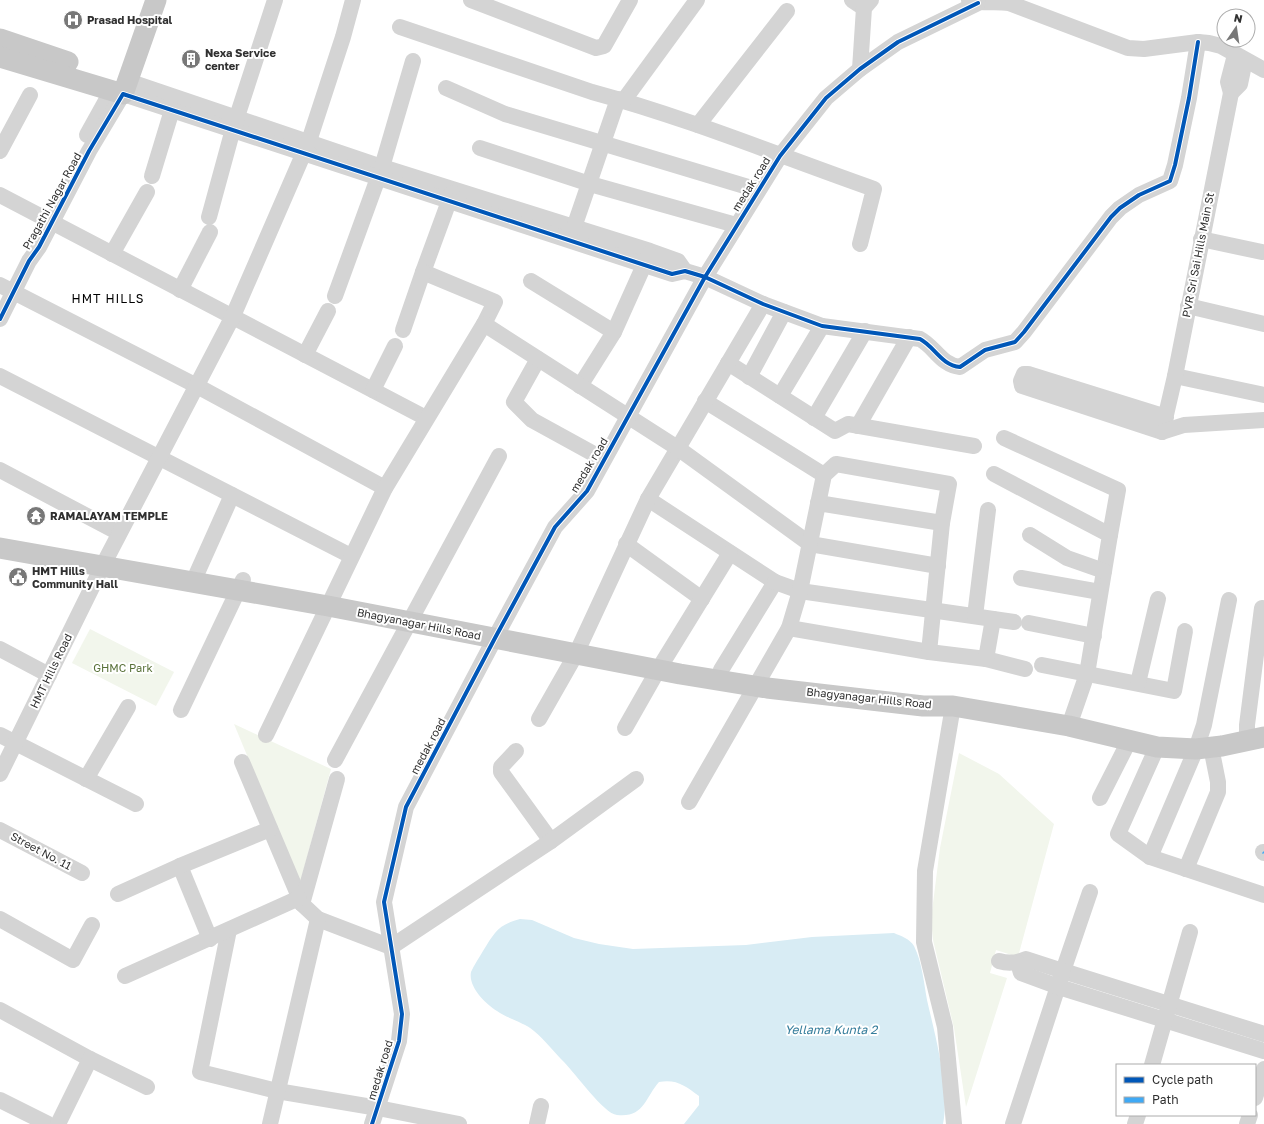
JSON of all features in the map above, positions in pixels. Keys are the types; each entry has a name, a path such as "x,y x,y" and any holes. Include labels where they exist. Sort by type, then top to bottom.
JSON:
{"main road":[{"name":"Pragathi Nagar Road","path":"120,86 144,0"},
{"name":"Pragathi Nagar Road","path":"120,86 156,0"},
{"path":"0,40 120,86"},
{"path":"0,57 120,86"},
{"name":"Bhagyanagar Hills Road","path":"0,534 105,561"},
{"name":"Bhagyanagar Hills Road","path":"0,548 105,561 498,632 759,682 924,706 946,706 1069,726 1157,747 1204,748 1256,739"},
{"name":"Bhagyanagar Hills Road","path":"661,664 721,670 759,682"}],"street":[{"path":"180,290 210,224 235,123 275,0"},
{"name":"HMT Hills Road","path":"0,774 119,533 233,316 306,147 343,37 353,0"},
{"path":"471,0 596,48 604,46 630,0"},
{"path":"572,233 590,184 602,142 621,100 697,0"},
{"path":"975,1 1009,3 1128,48 1144,49 1198,42 1220,46 1264,70"},
{"name":"medak road","path":"372,1124 399,1041 402,1014 384,902 406,807 498,632 555,527 587,491 603,459 629,417 705,277 780,156 826,98 865,65 898,42 975,1"},
{"path":"862,3 865,65"},
{"path":"698,125 787,11"},
{"path":"400,27 592,92 698,125 874,189 860,244"},
{"path":"120,86 379,172 647,258 678,261 685,270 705,277 764,304 822,326 909,336 926,343 945,362 954,366 960,366 991,349 1015,342 1111,217 1120,208 1139,195 1170,181 1175,165 1187,106 1198,42"},
{"name":"PVR Sri Sai Hills Main St","path":"1164,425 1231,93 1240,84 1240,57"},
{"path":"335,296 379,172 413,61"},
{"path":"120,86 172,110 235,123"},
{"name":"Pragathi Nagar Road","path":"0,319 7,288 29,261 33,240 48,220 89,151 120,86"},
{"path":"446,88 505,114 758,190"},
{"path":"0,151 30,95"},
{"path":"152,176 172,110"},
{"path":"480,148 590,184 736,225"},
{"path":"112,254 147,192"},
{"path":"403,330 451,195"},
{"path":"0,196 233,316 426,418"},
{"path":"1201,240 1262,252"},
{"path":"580,386 614,332 647,258"},
{"path":"266,735 385,488 484,324 495,302 423,272"},
{"path":"531,281 614,332"},
{"path":"7,288 197,386 385,488"},
{"path":"539,719 578,648 648,499 764,304"},
{"path":"1188,306 1264,324"},
{"path":"305,355 328,311"},
{"path":"749,376 784,312"},
{"path":"484,324 679,449 810,544 938,566"},
{"path":"780,396 822,326"},
{"path":"814,418 864,331"},
{"path":"858,426 909,336"},
{"path":"373,390 395,346"},
{"path":"538,359 514,402 532,420 603,459"},
{"path":"728,363 835,431 848,424 974,446"},
{"path":"1164,425 1028,374 1024,374 1021,381 1022,386 1164,425 1264,420"},
{"path":"0,376 351,556"},
{"path":"1175,376 1264,395"},
{"path":"705,401 824,475"},
{"path":"1004,438 1118,490 1087,674 1069,726"},
{"path":"335,760 499,456"},
{"path":"689,802 789,628 800,591 824,475 836,464 949,484 942,523 929,652"},
{"path":"994,474 1110,535"},
{"path":"1,476 119,533"},
{"path":"195,577 232,495"},
{"path":"648,499 775,582 800,591 933,609 1094,636"},
{"path":"818,503 942,523"},
{"path":"975,616 988,510"},
{"path":"1030,535 1067,558 1104,571"},
{"path":"626,544 702,599"},
{"path":"626,728 661,664 730,553"},
{"path":"1021,578 1100,592"},
{"path":"721,670 775,582"},
{"path":"181,710 240,585"},
{"path":"1138,683 1158,599"},
{"path":"1186,869 1218,792 1218,782 1204,748 1204,725 1229,600"},
{"path":"1256,739 1247,725 1262,608 1264,610"},
{"path":"986,659 993,619"},
{"path":"789,628 929,652 986,659 1025,669"},
{"path":"1042,665 1174,690 1185,631"},
{"path":"0,649 49,675"},
{"path":"946,706 925,871 924,942 945,1027 954,1124"},
{"path":"86,779 128,708"},
{"path":"0,735 136,804"},
{"path":"1100,798 1129,741"},
{"path":"1157,747 1118,834 1150,857 1264,895"},
{"path":"1150,857 1204,748"},
{"path":"516,751 502,767 501,772 551,841"},
{"path":"242,762 301,901 318,919 391,947 551,841 636,779"},
{"path":"301,901 337,779"},
{"path":"118,894 180,866 270,829"},
{"name":"Street No. 11","path":"0,830 82,873"},
{"path":"180,866 210,939"},
{"path":"1013,1124 1090,892"},
{"path":"125,976 229,930 301,901"},
{"path":"0,919 73,960 92,925"},
{"path":"270,1124 276,1091 318,919"},
{"path":"229,930 200,1072 276,1091 378,1108 459,1124"},
{"path":"1152,1064 1190,932"},
{"path":"1000,961 1018,963 1026,959 1063,971 1264,1051"},
{"path":"1018,963 1021,973 1059,987 1264,1034"},
{"path":"0,1010 90,1059 147,1087"},
{"path":"58,1124 90,1059"},
{"path":"1256,1095 1264,1069"},
{"path":"0,1100 48,1124"},
{"path":"537,1124 541,1106"}],"green space":[{"name":"GHMC Park","path":"90,629 174,672 156,706 72,663"},
{"path":"234,724 331,769 300,883"},
{"path":"959,753 999,774 1054,824 1018,957 996,950 990,973 1007,978 966,1107 954,1028 933,940 931,919 940,848"}],"water":[{"name":"Yellama Kunta 2","path":"520,919 532,920 574,938 599,944 633,949 746,945 812,937 894,933 910,941 914,946 919,959 941,1062 945,1095 943,1124 684,1124 699,1105 699,1096 685,1086 676,1082 665,1081 659,1082 643,1106 633,1113 617,1115 611,1113 597,1101 546,1042 526,1025 501,1014 493,1008 483,1000 472,983 471,972 494,934 507,924"}],"cycle path":[{"path":"372,1124 399,1041 402,1014 384,902 406,807 555,527 587,491 705,277 780,156 826,98 860,69 898,42 978,3"},
{"path":"0,319 29,261 39,247 89,151 123,94 672,274 685,271 705,277 763,304 822,326 920,339 948,363 953,366 960,367 985,350 1015,342 1111,217 1120,208 1139,195 1170,181 1175,165 1189,98 1198,42"}],"place":[{"name":"Prasad Hospital","path":"73,20"},
{"name":"Nexa Service center","path":"191,59"},
{"name":"RAMALAYAM TEMPLE","path":"36,516"},
{"name":"HMT Hills Community Hall","path":"18,577"}],"district":[{"name":"HMT HILLS","path":"108,299"}]}
